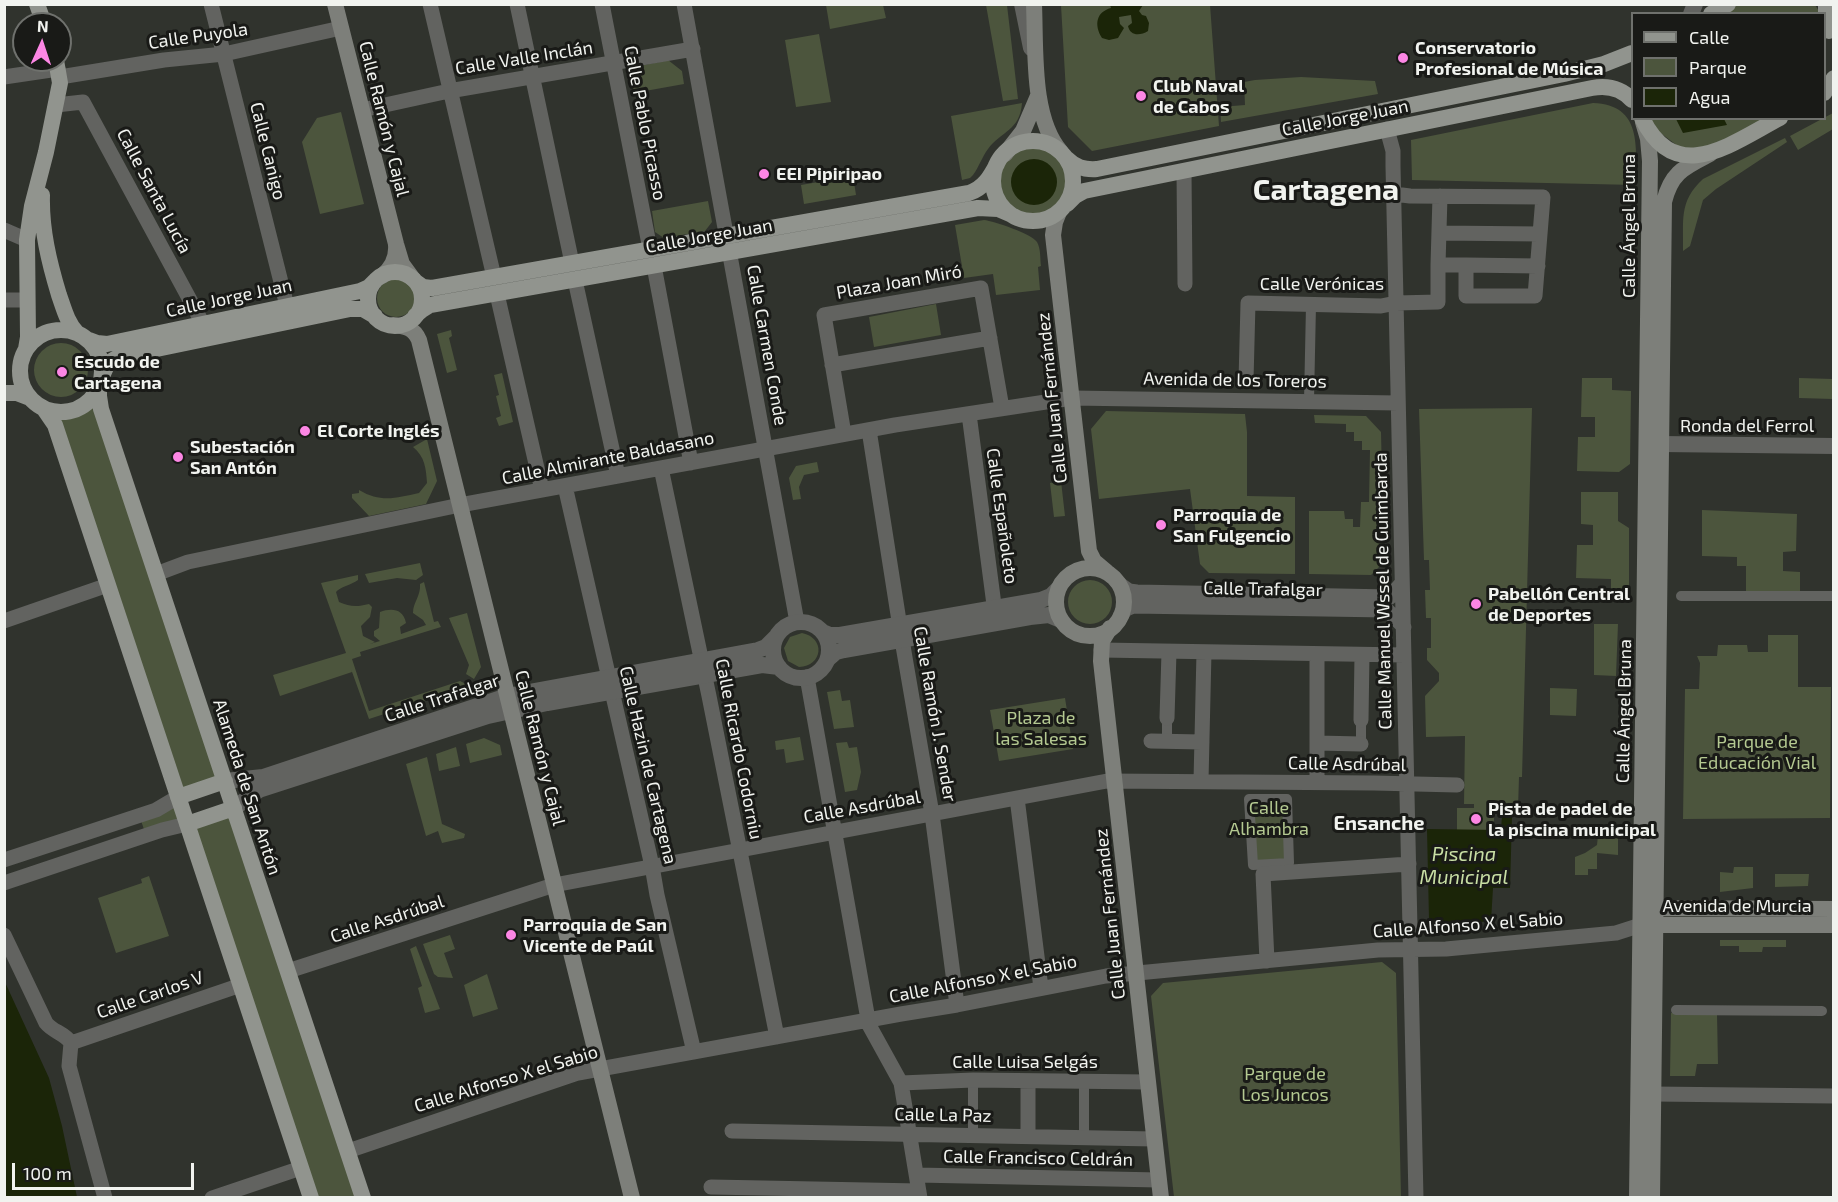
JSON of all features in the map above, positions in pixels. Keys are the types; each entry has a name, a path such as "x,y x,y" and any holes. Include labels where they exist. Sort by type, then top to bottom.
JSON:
{"main road":[{"name":"Calle Ramón y Cajal","path":"335,4 396,244 405,269 415,280"},
{"path":"1034,4 1038,87 1047,131 1072,170 1074,180 1072,192 1063,208 1048,219 1034,222 1012,215 1000,204 995,194 993,178 1001,159 1023,131 1038,87"},
{"path":"1714,12 1728,4"},
{"path":"1826,4 1829,31"},
{"name":"Calle Jorge Juan","path":"1063,155 1078,167 1097,169 1564,74 1605,64 1631,53"},
{"path":"30,398 21,380 23,356 28,337 27,240 32,206 56,105 58,72"},
{"path":"1826,92 1833,78"},
{"name":"Calle Jorge Juan","path":"1063,208 1084,191 1598,87 1617,89 1631,99"},
{"path":"1643,120 1655,140 1671,151 1691,156 1710,154 1775,120"},
{"name":"Calle Ángel Bruna","path":"1643,120 1648,139 1650,161 1648,916 1653,1094 1652,1197"},
{"path":"1001,159 1017,145 1032,141 1047,144 1063,155"},
{"path":"46,152 42,179 42,211 51,271"},
{"name":"Calle Ángel Bruna","path":"1637,1197 1648,916 1661,444 1664,202 1670,182 1676,175 1710,154"},
{"name":"Calle Jorge Juan","path":"415,280 423,287 429,288 575,280 727,236 969,193 986,182 1001,159"},
{"name":"Calle Jorge Juan","path":"415,316 430,306 572,263 730,252 978,208 998,209 1012,215"},
{"name":"Calle Juan Fernández","path":"1063,208 1055,222 1053,235 1089,551 1095,563 1113,578"},
{"path":"27,240 44,255 68,322 96,348 100,356 101,381 90,401 75,410 59,413 44,409"},
{"path":"378,278 395,272 405,274 415,280 421,290 422,301 415,316 407,323 393,325 383,322 375,316 369,305 371,288 378,278 392,264 396,254 396,244"},
{"name":"Calle Jorge Juan","path":"83,337 100,344 107,344 360,291 378,278"},
{"name":"Calle Jorge Juan","path":"101,381 108,363 118,357 350,309 363,309 375,316"},
{"name":"Calle Ramón y Cajal","path":"393,325 412,329 418,338 632,1197"},
{"path":"4,377 15,371 34,340 47,332 61,330 83,337"},
{"name":"Alameda de San Antón","path":"101,381 99,396 101,409 363,1197"},
{"path":"4,393 18,393 30,398 44,409 55,425 311,1197"},
{"path":"1093,568 1113,578 1124,600 1115,622 1097,635 1082,635 1068,628 1061,620 1056,606 1058,589 1069,575 1079,570 1093,568"},
{"name":"Calle Juan Fernández","path":"1115,622 1103,638 1101,650 1161,1197"},
{"path":"178,797 225,781"},
{"path":"187,824 234,808"},
{"name":"Avenida de Murcia","path":"1648,916 1833,909"},
{"name":"Avenida de Murcia","path":"1648,916 1833,925"}],"street":[{"name":"Calle Canigo","path":"211,4 287,306"},
{"path":"430,4 542,490"},
{"path":"517,4 572,263"},
{"name":"Calle Pablo Picasso","path":"602,4 691,462"},
{"name":"Calle Carmen Conde","path":"684,4 797,622"},
{"path":"1022,4 1038,87"},
{"name":"Calle Puyola","path":"72,68 224,54 341,28"},
{"name":"Calle Valle Inclán","path":"362,110 449,91 693,49"},
{"name":"Calle Puyola","path":"4,77 38,72"},
{"name":"Calle Santa Lucía","path":"56,105 83,102 203,324"},
{"name":"Calle Manuel Wssel de Guimbarda","path":"1387,129 1393,150 1416,1197"},
{"path":"1184,171 1186,186 1185,284"},
{"path":"1394,194 1543,197 1535,296 1466,296 1466,265"},
{"path":"1440,196 1438,265 1538,267"},
{"path":"5,230 27,240"},
{"path":"1439,233 1540,234"},
{"name":"Calle Verónicas","path":"1246,381 1248,303 1381,306 1396,303 1438,302 1438,265"},
{"path":"575,280 618,476"},
{"name":"Plaza Joan Miró","path":"844,434 824,315 981,288 1002,408"},
{"path":"4,300 27,300"},
{"path":"1309,401 1311,304"},
{"path":"832,364 990,338"},
{"name":"Avenida de los Toreros","path":"1071,398 1398,403"},
{"name":"Calle Almirante Baldasano","path":"156,574 188,562 460,505 844,434 1071,398"},
{"name":"Calle Españoleto","path":"969,414 996,615"},
{"name":"Calle Ramón J. Sender","path":"869,430 932,814 957,1005"},
{"name":"Ronda del Ferrol","path":"1661,444 1833,446"},
{"name":"Calle Ricardo Codorniu","path":"661,468 777,1037"},
{"name":"Calle Hazin de Cartagena","path":"565,486 694,1052"},
{"name":"Calle Trafalgar","path":"1113,578 1129,591 1137,592 1390,597 1402,583"},
{"path":"4,621 108,585"},
{"path":"901,632 836,652 820,671 807,677 794,677 786,673 779,667 773,652 776,637 785,627 797,622 809,623 833,636 901,632 996,615 1045,598 1054,594 1058,589"},
{"path":"1681,596 1833,596"},
{"name":"Calle Trafalgar","path":"1115,622 1126,609 1133,606 1388,610 1404,627"},
{"path":"996,615 1044,615 1061,620"},
{"path":"823,632 829,645 828,659"},
{"name":"Calle Trafalgar","path":"703,668 763,649 776,637"},
{"path":"1101,650 1404,655"},
{"path":"1167,741 1169,652"},
{"path":"1200,781 1204,652"},
{"path":"1317,654 1317,782"},
{"path":"1317,743 1361,744 1362,655"},
{"name":"Calle Trafalgar","path":"225,781 263,777 509,703 703,668 766,664 779,667"},
{"path":"711,1187 920,1194 902,1083 868,1020 807,677"},
{"name":"Calle Trafalgar","path":"234,808 259,790 475,719 509,703"},
{"path":"1150,741 1202,742"},
{"name":"Calle Asdrúbal","path":"288,971 554,885 1114,780 1457,786"},
{"path":"4,860 156,810 178,797"},
{"path":"1017,798 1041,988"},
{"path":"1249,799 1287,799 1289,863 1253,865 1249,799"},
{"path":"4,883 162,830 187,824"},
{"path":"1268,961 1263,874 1409,864"},
{"name":"Calle Alfonso X el Sabio","path":"348,1151 578,1073 1106,976 1378,950 1446,950 1617,933 1648,916"},
{"path":"4,935 46,1023 54,1031 67,1037 71,1043 69,1066 105,1197"},
{"name":"Calle Carlos V","path":"71,1043 241,985"},
{"path":"1676,1010 1822,1011"},
{"path":"973,1080 973,1135"},
{"name":"Calle Luisa Selgás","path":"902,1083 973,1080 1148,1082"},
{"path":"1028,1081 1028,1136"},
{"path":"1084,1082 1084,1137"},
{"path":"1653,1094 1833,1096"},
{"name":"Calle La Paz","path":"732,1131 1154,1139"},
{"path":"212,1197 301,1168"},
{"name":"Calle Francisco Celdrán","path":"916,1175 1159,1180"}],"green space":[{"path":"1728,4 1815,5 1820,12 1714,12"},
{"path":"826,5 883,5 886,18 830,29"},
{"path":"986,5 1007,5 1018,99 1003,101"},
{"name":"Club Naval de Cabos","path":"1061,5 1210,5 1219,126 1092,151 1068,127"},
{"path":"819,34 831,102 796,107 785,40"},
{"path":"668,60 682,71 684,84 634,93 631,75 635,67"},
{"path":"1301,77 1375,81 1378,94 1221,122 1220,107 1245,105 1244,82"},
{"path":"1022,103 1014,125 988,149 973,175 962,180 951,116"},
{"path":"1593,103 1621,111 1629,120 1636,143 1636,185 1412,180 1411,140"},
{"path":"341,112 364,204 320,214 302,142 317,118"},
{"path":"1833,113 1833,129 1798,150 1790,136 1820,120 1826,120 1826,117"},
{"path":"1643,120 1778,120 1691,156"},
{"path":"1785,138 1787,142 1703,200 1690,246 1683,251 1684,212 1689,196 1695,187 1703,179"},
{"path":"1025,142 1046,144 1052,149 1070,172 1073,181 1067,196 1048,218 1030,222 1008,212 1002,206 995,192 994,180 995,169"},
{"path":"853,176 856,195 804,204 801,185"},
{"path":"708,201 712,222 705,231 664,238 655,232 652,211"},
{"path":"984,220 1021,232 1037,242 1041,266 1038,267 1040,290 996,295 993,274 964,278 955,225"},
{"path":"396,279 409,285 415,298 409,311 396,317 383,311 377,298 383,285"},
{"path":"936,304 941,335 874,347 869,317"},
{"path":"451,330 452,336 449,338 457,370 447,373 437,334"},
{"path":"56,343 66,343 76,347 84,355 88,370 84,385 76,393 66,397 56,397 46,393 38,385 34,375 34,365 38,355 46,347"},
{"path":"502,373 513,422 499,426 496,418 501,416 496,396 499,395 494,375"},
{"path":"1582,378 1612,378 1612,390 1631,391 1630,464 1619,472 1577,471 1578,437 1595,437 1595,417 1581,417"},
{"path":"1799,378 1833,379 1833,399 1799,398"},
{"path":"95,395 225,781 178,797 51,411 64,412 75,409 86,404"},
{"name":"Pabellón Central de Deportes","path":"1532,408 1522,777 1519,777 1518,809 1494,809 1494,830 1457,830 1457,808 1474,808 1474,804 1464,804 1465,736 1426,737 1425,696 1439,681 1439,673 1427,660 1427,648 1431,648 1431,618 1426,618 1425,590 1430,590 1429,560 1424,560 1419,409"},
{"path":"1106,411 1245,414 1247,496 1295,497 1295,574 1209,573 1200,564 1190,489 1099,499 1091,429"},
{"path":"1314,415 1366,416 1381,432 1384,562 1371,575 1309,574 1309,511 1344,511 1345,519 1353,519 1353,527 1360,527 1361,502 1369,502 1370,450 1362,450 1362,441 1354,441 1354,432 1346,432 1346,424 1315,423"},
{"path":"427,439 437,481 426,504 369,516 352,498 352,494 359,493 359,490 374,497 389,498 419,493 427,483 426,472 422,459 413,447"},
{"path":"817,462 819,472 804,475 799,487 801,499 793,500 789,478 796,466"},
{"path":"1061,481 1065,516 1054,517 1050,483"},
{"path":"1581,492 1618,492 1618,521 1629,528 1629,594 1611,590 1611,579 1576,578 1577,545 1593,545 1593,525 1581,524"},
{"path":"1702,510 1797,514 1796,551 1783,552 1783,571 1800,572 1800,594 1746,593 1746,566 1737,566 1737,557 1702,556"},
{"path":"420,563 423,575 416,580 397,578 369,583 365,574"},
{"path":"358,575 358,580 336,592 339,602 354,606 369,604 372,607 370,617 361,626 363,636 375,642 370,644 380,641 374,636 374,631 379,628 380,612 396,610 402,614 406,623 400,627 401,634 426,625 413,613 420,584 424,582 434,622 438,621 441,627 360,652 361,656 352,659 369,711 460,681 470,686 369,719 351,669 352,672 280,696 273,675 346,653 321,583"},
{"path":"1090,580 1099,581 1106,586 1111,593 1111,611 1106,618 1099,623 1090,624 1081,623 1074,618 1069,611 1068,602 1069,593 1074,586 1081,581"},
{"path":"467,613 481,667 474,679 466,674 469,665 449,618"},
{"path":"1594,624 1618,624 1616,676 1594,675"},
{"path":"802,633 815,640 818,652 813,662 799,667 788,661 784,648 790,637"},
{"name":"Parque de Educación Vial","path":"1768,635 1798,635 1798,687 1831,687 1830,818 1683,819 1685,689 1699,689 1700,663 1697,656 1717,656 1718,645 1747,645 1748,652 1768,652"},
{"path":"1550,688 1577,689 1576,716 1550,715"},
{"path":"840,690 842,701 850,700 854,727 834,729 827,692"},
{"name":"Plaza de las Salesas","path":"1065,698 1073,749 999,761 990,710"},
{"path":"800,737 804,760 786,763 784,749 776,750 775,741"},
{"path":"484,738 500,745 502,755 470,763 466,744"},
{"path":"847,742 849,748 857,747 861,772 857,790 845,792 836,743"},
{"path":"456,747 460,766 439,771 436,754"},
{"path":"427,757 442,824 465,834 464,838 442,843 438,831 426,836 406,764"},
{"path":"178,797 187,824 146,835 139,815"},
{"name":"Calle Alhambra","path":"1249,799 1287,799 1289,863 1253,865"},
{"path":"234,808 363,1197 311,1197 187,824"},
{"path":"1598,835 1618,835 1618,855 1597,853 1597,869 1588,869 1588,875 1575,875 1575,857 1597,845"},
{"path":"1734,867 1753,867 1753,888 1720,892 1720,872 1733,873"},
{"path":"1775,874 1809,874 1808,886 1775,887"},
{"path":"149,876 169,936 116,953 98,898 142,883 141,879"},
{"path":"450,935 455,949 444,953 453,978 438,977 434,974 423,944"},
{"path":"1720,940 1786,940 1786,947 1763,947 1762,952 1739,952 1739,946 1720,946"},
{"path":"416,946 440,1009 425,1013 418,988 422,986 410,949"},
{"name":"Parque de Los Juncos","path":"1382,962 1396,973 1401,1197 1174,1197 1151,996 1163,983"},
{"path":"487,974 498,1009 473,1017 464,985"},
{"path":"1671,1013 1717,1014 1718,1064 1697,1064 1695,1076 1670,1076"}],"water":[{"path":"1110,5 1143,5 1139,11 1146,16 1149,23 1148,31 1142,34 1131,32 1128,26 1132,23 1131,15 1119,17 1120,24 1124,28 1118,38 1109,40 1102,38 1097,24 1099,16 1111,8"},
{"path":"1676,120 1724,120 1727,125 1683,133"},
{"path":"1034,159 1050,166 1057,182 1050,198 1034,205 1018,198 1011,182 1018,166"},
{"name":"Piscina Municipal","path":"1502,816 1512,817 1510,888 1493,888 1491,921 1436,926 1429,919 1427,829 1501,830"},
{"path":"4,980 49,1078 77,1197 6,1197"}],"place":[{"name":"Conservatorio Profesional de Música","path":"1403,58"},
{"name":"Club Naval de Cabos","path":"1141,96"},
{"name":"EEI Pipiripao","path":"764,174"},
{"name":"Escudo de Cartagena","path":"62,372"},
{"name":"El Corte Inglés","path":"305,431"},
{"name":"Subestación San Antón","path":"178,457"},
{"name":"Parroquia de San Fulgencio","path":"1161,525"},
{"name":"Pabellón Central de Deportes","path":"1476,604"},
{"name":"Pista de padel de la piscina municipal","path":"1476,819"},
{"name":"Parroquia de San Vicente de Paúl","path":"511,935"}],"district":[{"name":"Cartagena","path":"1326,190"},
{"name":"Ensanche","path":"1379,823"}]}
